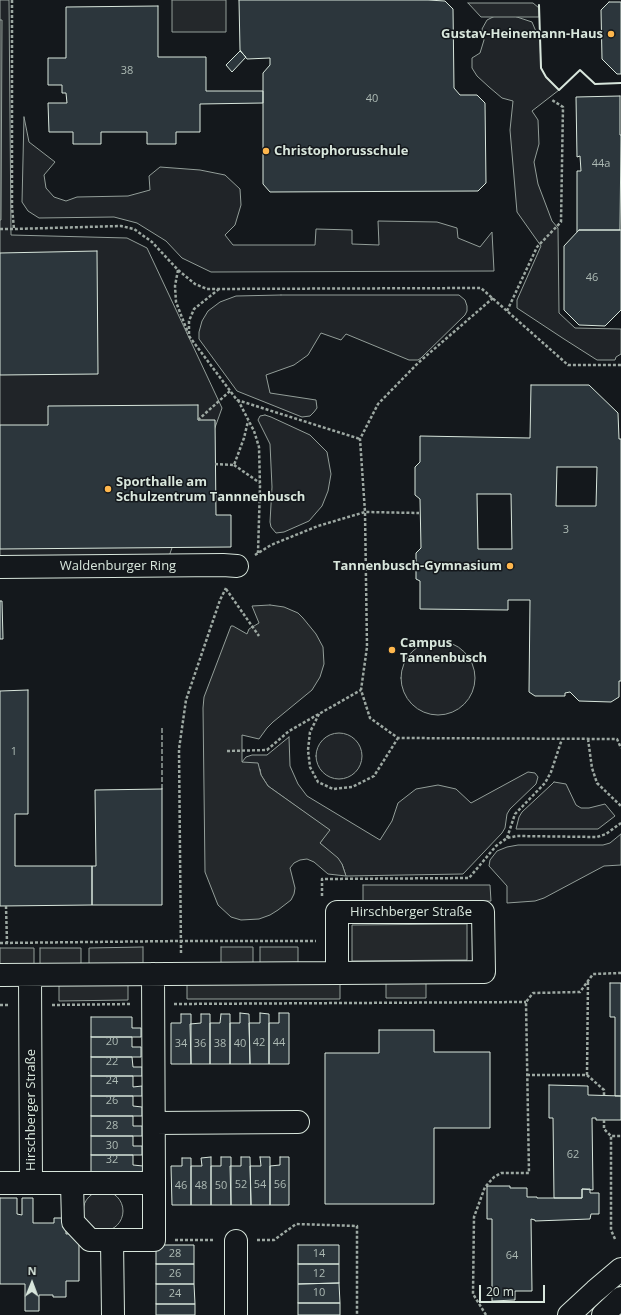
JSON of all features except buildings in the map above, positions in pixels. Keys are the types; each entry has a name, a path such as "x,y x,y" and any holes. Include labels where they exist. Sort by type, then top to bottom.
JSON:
{"street":[{"name":"Waldenburger Ring","path":"0,566 237,566"},
{"name":"Hirschberger Straße","path":"0,975 30,975 153,974 181,974 337,973 484,972 483,912 337,912 337,973"},
{"path":"72,1183 73,1222 90,1240 154,1240 153,974"},
{"name":"Hirschberger Straße","path":"30,975 31,1183 154,1183"},
{"path":"154,1123 298,1122"},
{"path":"0,1183 31,1183"},
{"path":"112,1240 113,1315"},
{"path":"236,1240 236,1315"},
{"path":"569,1315 621,1269"},
{"path":"603,1315 621,1298"}],"path":[{"path":"12,0 12,207 14,229"},
{"path":"507,311 537,247 561,222 563,107 552,100"},
{"path":"0,229 121,226 134,229 152,242 178,270 195,284 207,289 481,288 568,365 621,365"},
{"path":"178,270 175,286 176,302 189,336 237,400 254,431 259,447 260,483 258,553"},
{"path":"189,336 189,321 194,309 219,289"},
{"path":"493,298 418,363 378,404 360,439 368,647 361,690 370,718 398,738 617,739 621,748"},
{"path":"198,420 230,391"},
{"path":"237,400 360,439"},
{"path":"234,464 244,438 248,420"},
{"path":"215,464 234,464 260,483"},
{"path":"181,974 180,749 186,700 220,600 237,566 271,545 318,526 364,512 419,513"},
{"path":"226,589 259,636"},
{"path":"227,751 267,750 289,731 361,690"},
{"path":"319,714 310,732 308,750 310,767 318,782 333,789 352,788 374,776 398,738"},
{"path":"507,838 515,814 545,783 551,772 562,739"},
{"path":"588,739 592,768 597,783 621,806"},
{"path":"322,902 322,879 469,878 496,846 507,838 517,836 597,837 606,834 621,823"},
{"path":"6,906 7,943"},
{"path":"0,943 322,941"},
{"path":"486,1315 473,1294 474,1217 485,1187 494,1177 501,1173 529,1173 526,1002 533,993 580,992 593,974 621,973"},
{"path":"587,1075 588,980"},
{"path":"0,1005 526,1002"},
{"path":"528,1075 587,1075 604,1090 604,1096"},
{"path":"604,1120 604,1129 611,1136 621,1136"},
{"path":"611,1136 611,1230 615,1239"},
{"path":"154,1240 274,1240 296,1224 357,1226 357,1315"}],"shaded area":[{"path":"0,0 9,0 11,235 127,238 147,248 222,408 163,573 0,573"},
{"path":"172,0 226,0 226,32 172,32"},
{"path":"468,3 533,3 539,8 539,17 481,17"},
{"path":"497,15 511,15 532,22 540,41 541,68 546,77 559,90 532,111 538,120 539,144 534,162 538,184 552,221 558,228 559,313 575,328 621,329 621,354 616,357 615,360 597,360 517,308 517,300 541,246 517,212 510,130 513,101 502,98 477,76 472,68 472,58 480,53 484,40 482,29 487,20"},
{"path":"0,20 2,20 1,220 0,220"},
{"path":"24,117 29,142 55,162 44,175 46,188 54,197 66,201 77,197 128,196 150,190 149,176 160,167 200,170 225,175 240,189 241,205 235,225 225,235 233,245 315,245 316,229 352,230 352,244 379,245 378,221 437,222 457,228 458,238 480,247 492,232 494,271 211,272 182,258 166,241 137,223 114,217 39,218 28,211 22,202"},
{"path":"459,295 465,300 467,311 465,315 418,360 409,360 346,334 341,340 321,333 308,355 294,365 266,375 270,393 316,400 317,408 314,412 310,416 302,417 237,391 199,339 202,321 208,311 220,302 236,296"},
{"path":"265,415 310,435 327,452 331,474 328,491 322,506 309,521 284,532 276,533 271,527 270,522 272,487 270,444 258,420 260,416"},
{"path":"270,605 284,607 298,613 303,618 316,634 323,647 324,664 320,677 312,690 273,722 259,739 242,735 242,762 258,763 261,775 268,786 330,830 320,843 338,858 342,864 346,876 328,874 314,862 307,859 300,860 294,863 290,868 295,888 291,900 270,915 259,919 241,920 231,917 218,905 205,872 204,697 231,626 247,634 249,629 259,623 252,606"},
{"path":"438,641 452,644 464,652 472,664 475,678 472,692 464,704 452,712 438,715 424,712 412,704 404,692 401,678 404,664 412,652 424,644"},
{"path":"335,733 343,733 352,737 358,743 362,756 358,769 352,775 343,779 335,779 326,775 320,769 316,760 316,752 320,743 326,737"},
{"path":"289,737 290,766 298,784 307,796 380,840 392,821 398,803 416,789 438,785 456,789 471,803 528,772 535,773 538,777 536,784 510,809 507,814 505,828 502,833 463,874 346,876 342,864 320,843 329,830 268,786 261,775 260,769 242,762 246,757 252,755 267,755"},
{"path":"554,782 566,784 576,805 581,808 589,808 605,804 615,816 598,829 516,829 522,812"},
{"path":"621,834 621,865 604,866 544,898 535,901 507,903 507,886 489,866 490,860 497,851 507,847 518,845 603,845 610,843"},
{"path":"363,885 490,885 491,901 363,903"},
{"path":"467,924 467,960 352,961 352,925"},
{"path":"143,947 143,963 89,964 89,948"},
{"path":"221,947 253,947 253,963 221,963"},
{"path":"260,947 298,947 298,963 260,963"},
{"path":"0,948 34,948 34,964 0,964"},
{"path":"40,948 81,948 81,964 40,964"},
{"path":"340,982 340,999 187,999 187,983"},
{"path":"128,983 128,1000 59,1001 59,984"},
{"path":"386,983 426,983 426,998 386,998"},
{"path":"107,1191 114,1194 120,1200 123,1211 122,1219 114,1228 107,1231 99,1231 92,1228 84,1219 83,1207 86,1200 95,1192"}],"fence":[{"path":"162,727 162,789"}],"wall":[{"path":"539,5 541,68 546,77 559,90 580,70 595,84 621,83"}],"place":[{"name":"Gustav-Heinemann-Haus","path":"611,34"},
{"name":"Christophorusschule","path":"266,151"},
{"name":"Sporthalle am Schulzentrum Tannnenbusch","path":"108,489"},
{"name":"Tannenbusch-Gymnasium","path":"510,566"},
{"name":"Campus Tannenbusch","path":"392,650"}]}
